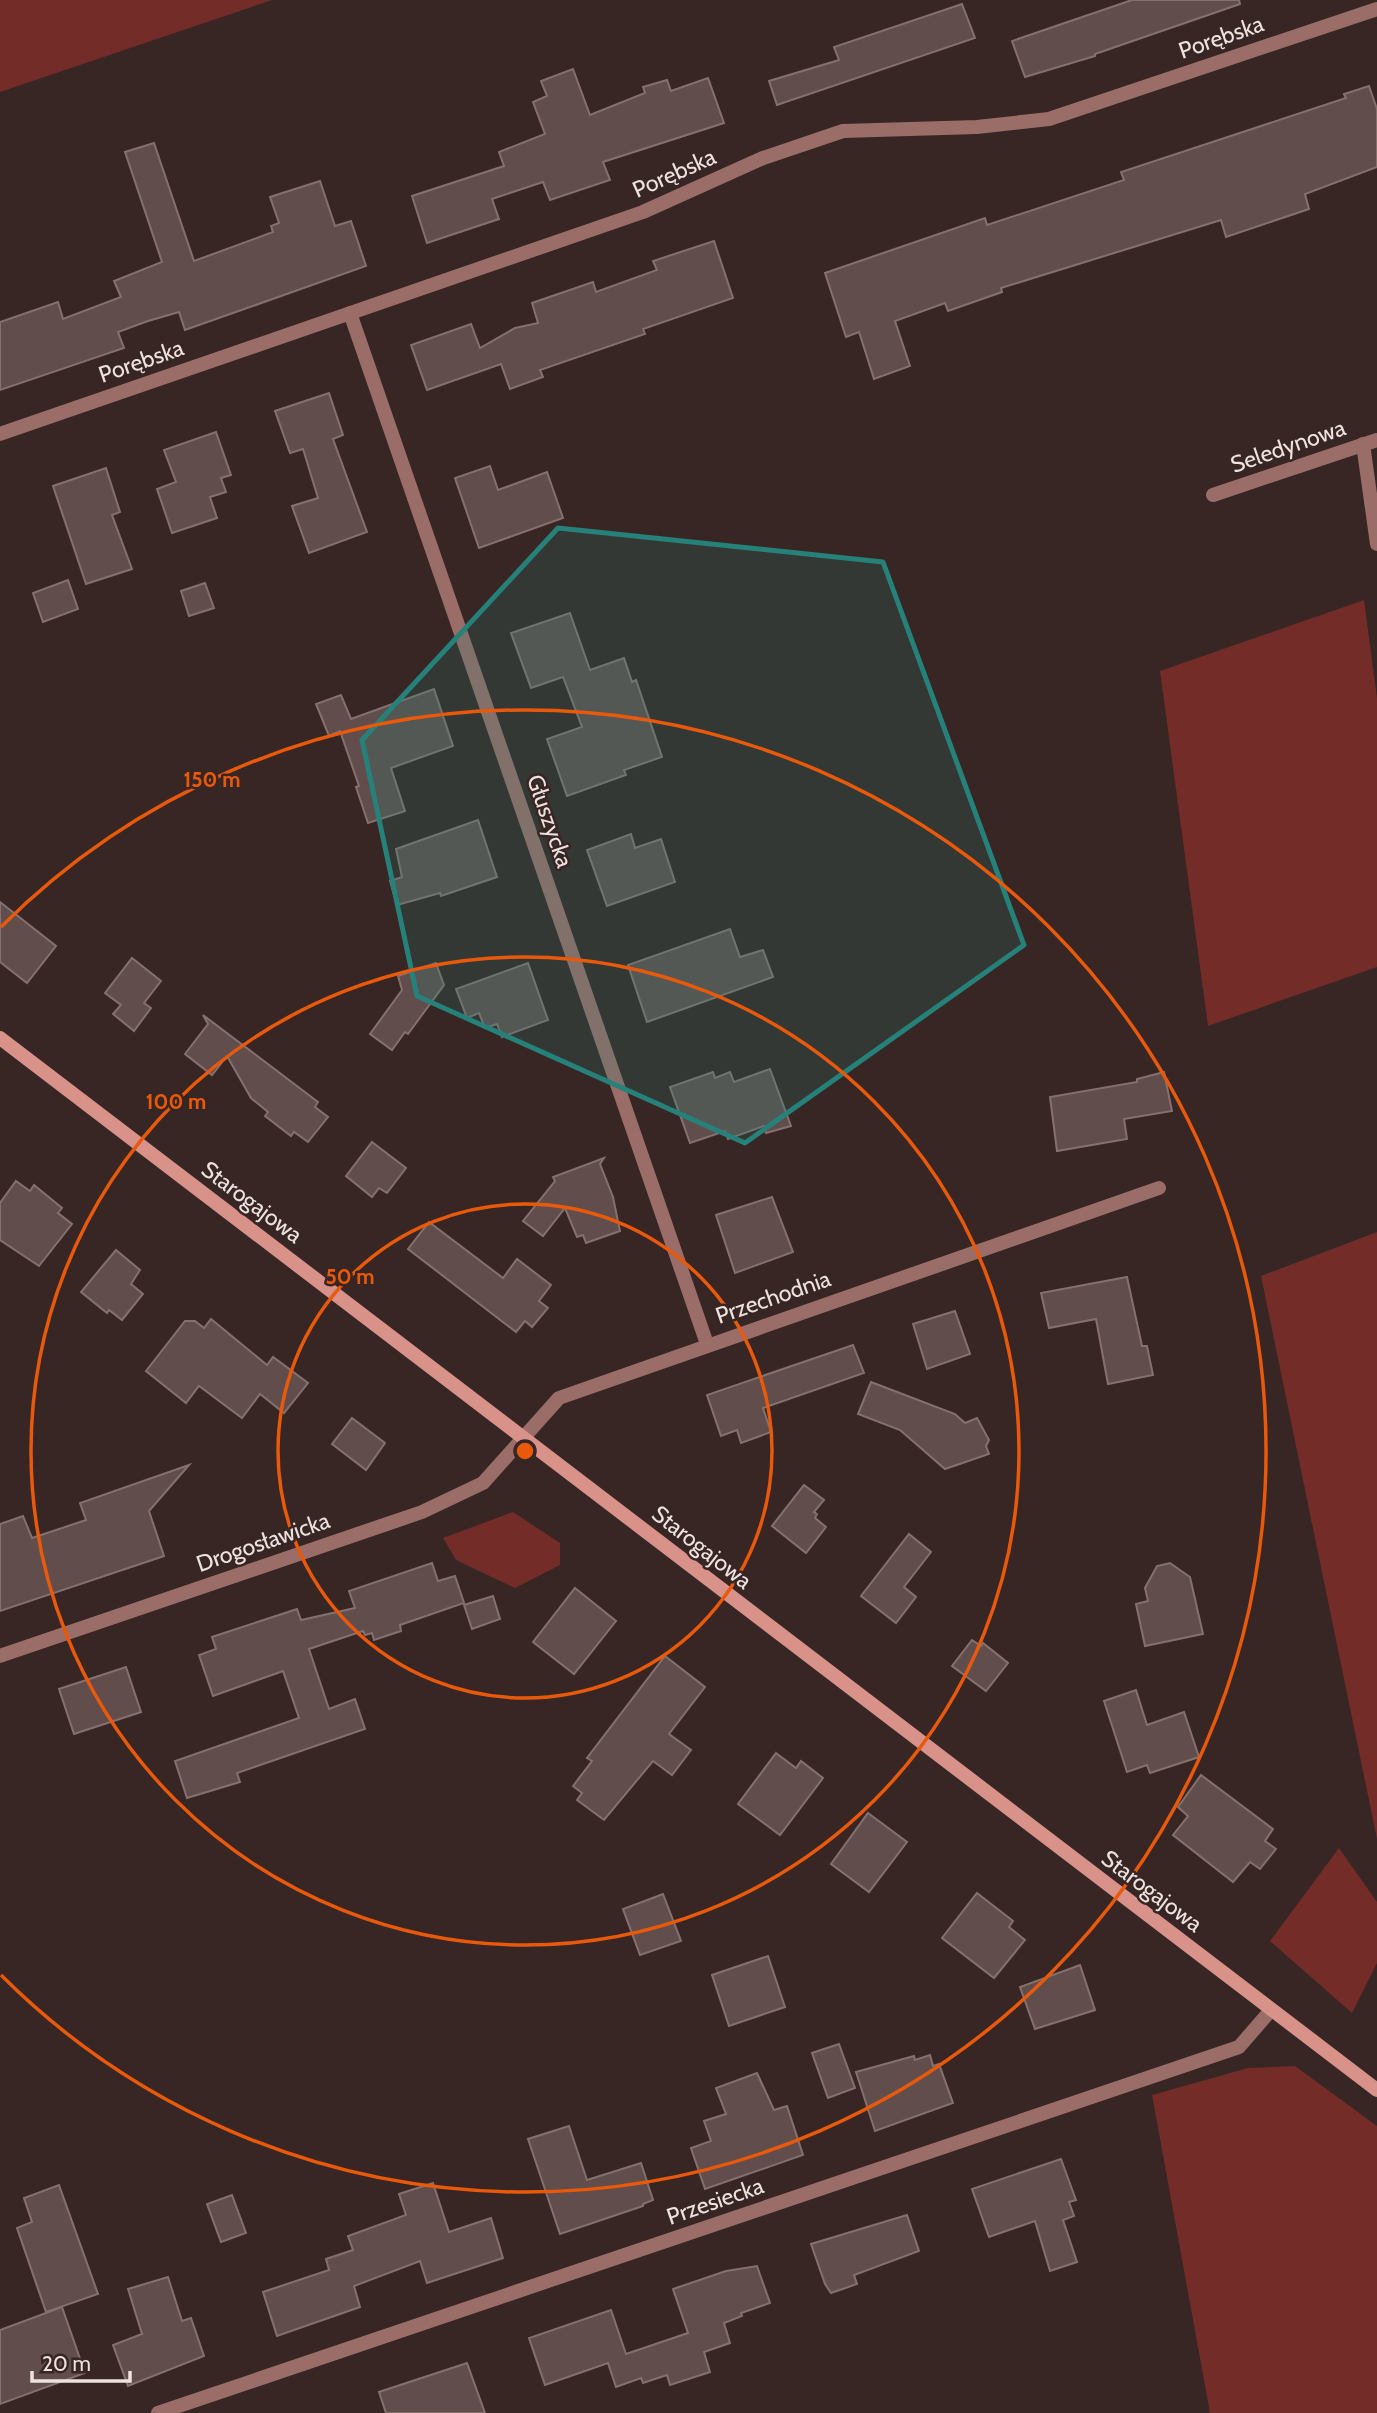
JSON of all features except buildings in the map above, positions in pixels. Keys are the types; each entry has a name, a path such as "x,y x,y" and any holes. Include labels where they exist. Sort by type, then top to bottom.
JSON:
{"street":[{"name":"Porębska","path":"0,434 643,212 763,158 843,131 977,127 1049,119 1377,9"},
{"name":"Głuszycka","path":"350,313 706,1343"},
{"name":"Seledynowa","path":"1213,495 1370,442"},
{"path":"1370,442 1377,544"},
{"name":"Starogajowa","path":"0,1038 522,1440 1377,2090"},
{"name":"Przechodnia","path":"522,1440 559,1398 706,1343 1159,1188"},
{"name":"Drogosławicka","path":"0,1656 422,1512 483,1483 522,1440"},
{"name":"Przesiecka","path":"158,2413 1149,2079 1239,2046 1271,2010"}],"highlighted area":[{"path":"558,528 883,562 1024,945 745,1143 417,996 362,740"}],"shaded area":[{"path":"0,0 272,0 0,92"},
{"path":"1364,600 1377,698 1377,967 1208,1026 1160,671"},
{"path":"1377,1232 1377,1839 1261,1276"},
{"path":"513,1512 560,1543 560,1565 515,1588 456,1560 443,1538"},
{"path":"1339,1848 1377,1902 1377,1963 1352,2013 1270,1941"},
{"path":"1295,2066 1377,2126 1377,2413 1210,2413 1152,2095 1248,2068"}]}
